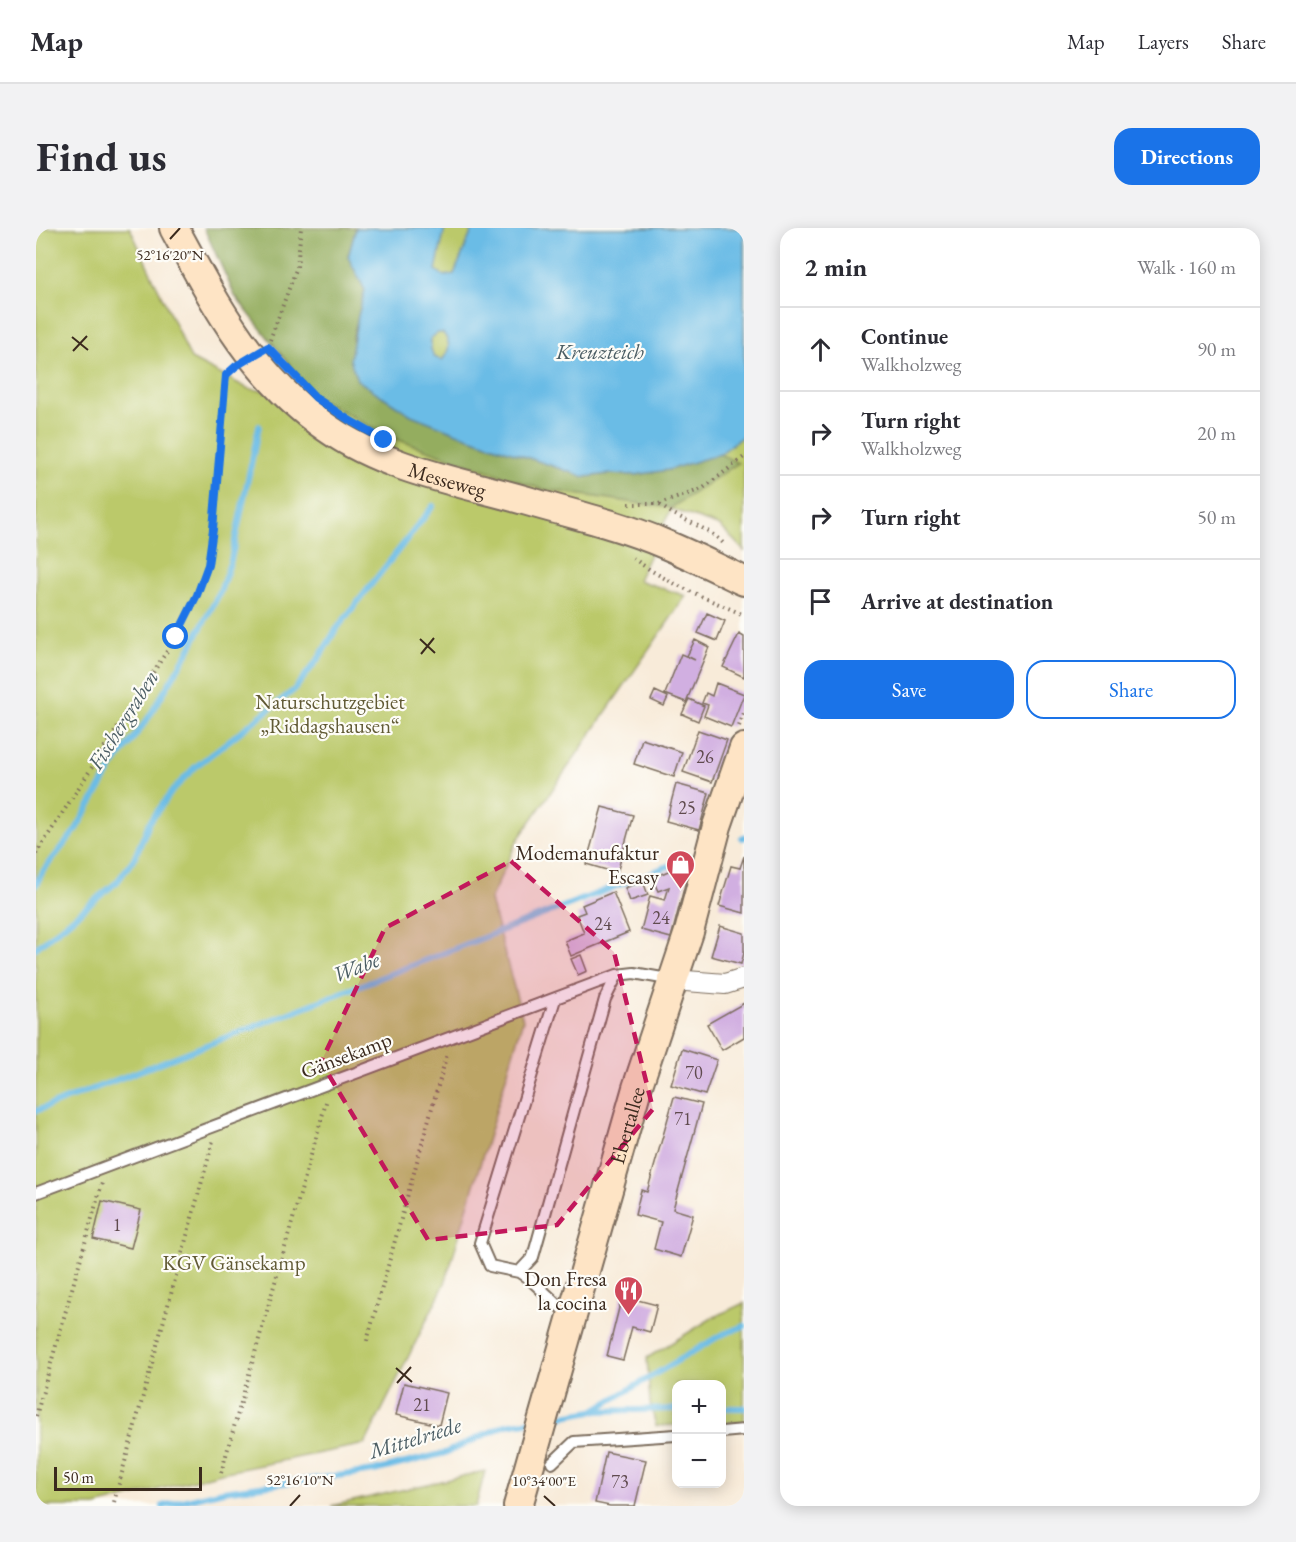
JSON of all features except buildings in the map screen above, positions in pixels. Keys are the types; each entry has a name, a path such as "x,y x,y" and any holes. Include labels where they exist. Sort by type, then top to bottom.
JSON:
{"main road":[{"name":"Messeweg","path":"174,228 217,308 260,352 288,395 309,414 346,440 401,465 602,522 660,542 744,581"},
{"name":"Ebertallee","path":"518,1506 637,1088 689,932 717,825 744,748"}],"street":[{"path":"673,980 725,984 744,978"}],"lane":[{"name":"Gänsekamp","path":"36,1193 617,975 634,973 673,980"},
{"path":"519,1272 533,1257 605,999 617,975"},
{"path":"555,999 480,1243 490,1266 519,1272 531,1280 572,1318"},
{"path":"726,1432 744,1430"},
{"path":"552,1463 574,1442 672,1435"}],"path":[{"path":"36,854 176,637 197,595 208,565 213,529 226,375 260,352 297,267 301,228"},
{"path":"626,504 659,504 702,489 744,458"},
{"path":"659,504 669,512 706,529 725,545"},
{"path":"367,1341 452,1036"},
{"path":"221,1473 332,1081"},
{"path":"114,1502 218,1124"},
{"path":"36,1416 106,1167"}],"highlighted area":[{"path":"511,861 614,952 653,1109 557,1225 428,1240 321,1062 385,928"}],"green space":[{"path":"36,228 130,228 191,359 249,389 314,396 390,437 411,429 221,228 744,228 744,551 720,526 671,509 638,580 686,596 517,841 490,900 523,1020 445,1283 365,1444 221,1473 96,1506 36,1506"},
{"path":"204,228 356,228 348,257 365,290 352,340 467,437 585,477 609,474 635,475 668,470 720,454 738,463 671,508 541,489 390,437 314,396 235,296"},
{"path":"744,1303 744,1422 726,1423 726,1380 672,1380 672,1425 656,1426 650,1403 647,1358 712,1318"},
{"path":"485,1471 476,1506 331,1506"}],"water":[{"name":"Kreuzteich","path":"356,228 445,228 436,270 444,276 454,274 473,228 744,228 744,435 720,454 668,470 635,475 609,474 585,477 467,437 411,415 357,380 350,359 365,290 348,257","holes":["438,333 443,333 448,346 447,353 442,360 434,357 431,338"]}],"waterway":[{"name":"Fischergraben","path":"36,885 43,871 75,831 113,766 149,717 188,652 220,592 231,560 259,426"},
{"path":"36,948 117,882 135,857 149,823 173,790 195,767 294,690 319,658 335,631 433,506"},
{"name":"Wabe","path":"36,1111 689,858"},
{"path":"593,1411 721,1335 744,1326"},
{"name":"Mittelriede","path":"726,1408 744,1408"},
{"name":"Mittelriede","path":"552,1418 592,1411 672,1409"},
{"name":"Mittelriede","path":"163,1506 223,1491 374,1471 445,1453 506,1425 533,1421"}],"place":[{"name":"Modemanufaktur Escasy","path":"680,890"},
{"name":"Don Fresa la cocina","path":"628,1316"}],"route":[{"path":"176,637 197,595 208,565 226,375 236,366 268,347 316,398 384,440"}],"park label":[{"name":"Naturschutzgebiet „Riddagshausen“","path":"330,713"},
{"name":"KGV Gänsekamp","path":"234,1262"}]}
